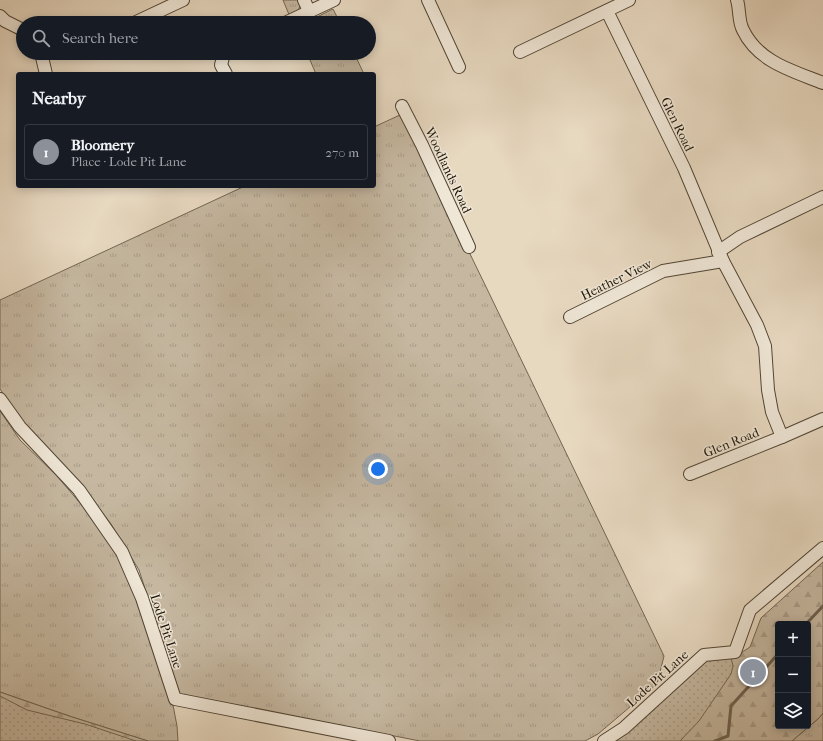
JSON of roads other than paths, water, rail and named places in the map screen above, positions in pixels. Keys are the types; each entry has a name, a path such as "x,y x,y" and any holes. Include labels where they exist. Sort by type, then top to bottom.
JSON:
{"street":[{"path":"149,16 183,0"},
{"path":"304,0 309,11"},
{"path":"299,16 334,0"},
{"path":"428,0 459,67"},
{"path":"520,52 628,0"},
{"path":"737,0 742,29 750,42 762,55 775,63 823,83"},
{"name":"Glen Road","path":"607,11 684,168 721,256 757,325 765,346 768,390 772,412 782,437"},
{"path":"0,16 5,21 16,26"},
{"path":"43,60 46,72"},
{"path":"223,60 222,65 225,72"},
{"name":"Woodlands Road","path":"402,106 470,247"},
{"path":"721,256 740,237 823,197"},
{"name":"Heather View","path":"570,317 663,270 721,256"},
{"name":"Lode Pit Lane","path":"0,399 20,427 79,490 122,552 142,598 175,699 389,741"},
{"name":"Glen Road","path":"690,474 823,419"},
{"name":"Lode Pit Lane","path":"604,741 624,728 704,654 735,652 750,610 823,548"}],"waterway":[{"path":"809,621 823,606"},
{"path":"715,741 728,736 731,706 775,657"}],"place":[{"name":"Bloomery","path":"753,672"}]}
